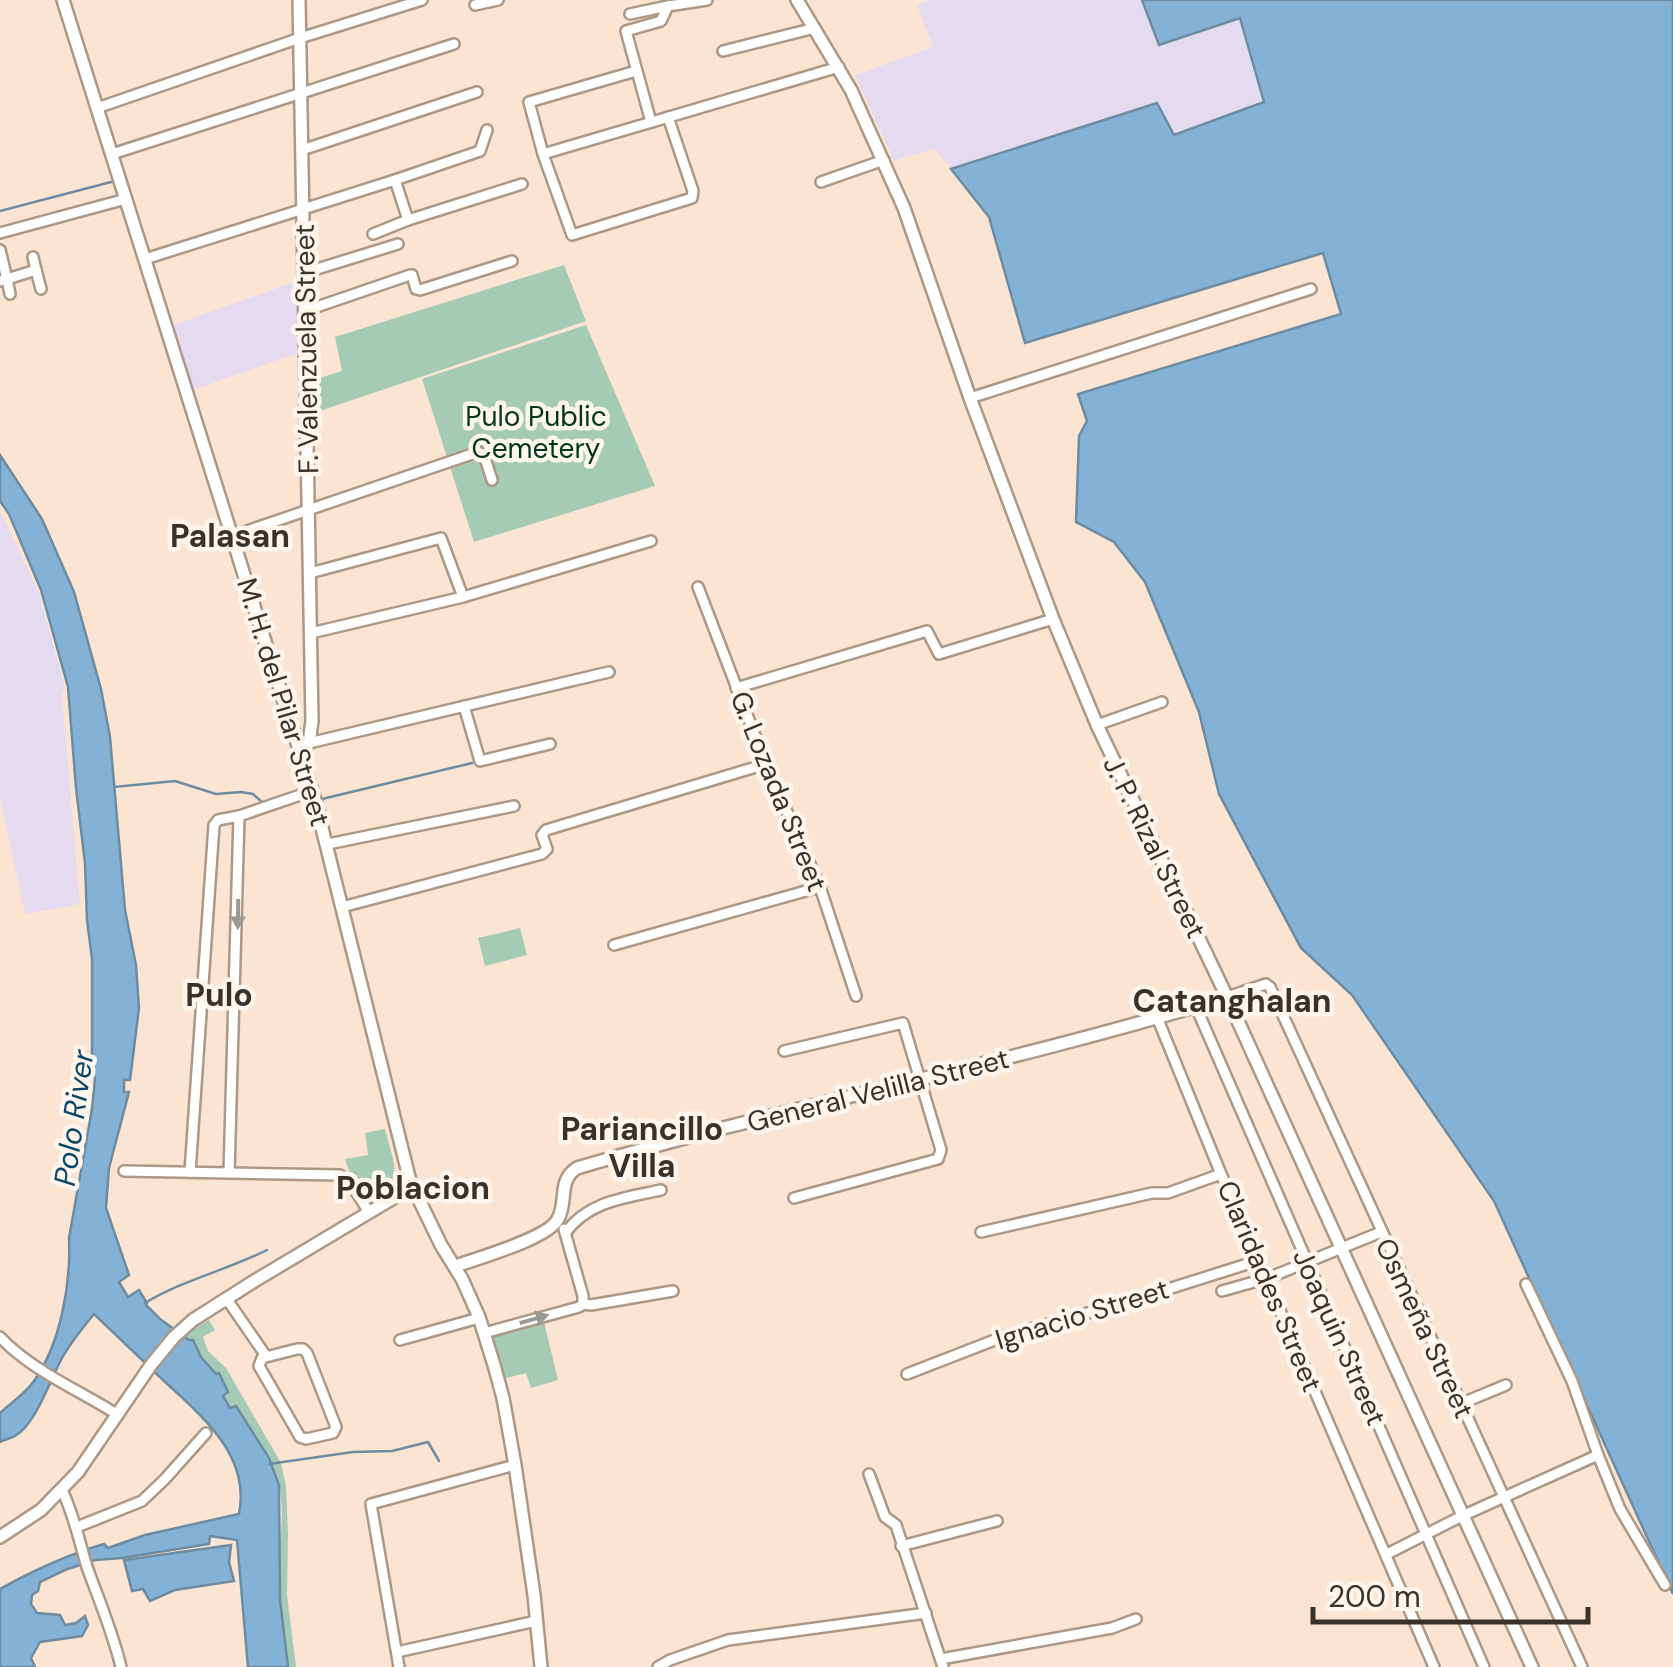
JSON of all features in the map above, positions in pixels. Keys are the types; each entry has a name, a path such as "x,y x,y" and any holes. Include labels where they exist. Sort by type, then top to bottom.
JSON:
{"main road":[{"name":"M. H. del Pilar Street","path":"63,0 328,844 410,1182 441,1245 456,1266 479,1318 503,1398 516,1465 541,1667"},
{"name":"F. Valenzuela Street","path":"299,0 311,633 309,743"},
{"name":"J. P. Rizal Street","path":"798,0 840,67 904,208 970,398 1097,725 1228,997 1532,1667"},
{"path":"300,755 309,743"},
{"name":"General Velilla Street","path":"559,1219 567,1176 577,1168 1228,997"},
{"path":"0,1537 26,1522 62,1490 150,1365 193,1320 405,1190 410,1182"},
{"path":"456,1266 540,1235 559,1219"}],"street":[{"path":"97,108 422,0"},
{"path":"475,5 498,0"},
{"path":"630,14 708,0"},
{"path":"651,122 626,31 661,21 668,6"},
{"path":"724,51 815,28"},
{"path":"112,154 454,44"},
{"path":"543,154 840,67"},
{"path":"636,71 530,100 569,232 575,236 692,198 668,118"},
{"path":"302,150 477,92"},
{"path":"144,259 480,151 487,130"},
{"path":"822,182 884,160"},
{"path":"396,180 408,220"},
{"path":"373,234 522,184"},
{"path":"0,233 126,199"},
{"path":"304,273 398,244"},
{"path":"0,250 3,280 10,294"},
{"path":"33,258 41,289"},
{"path":"305,310 410,275 420,290 512,261"},
{"path":"3,280 36,270"},
{"path":"970,398 1311,289"},
{"path":"232,536 478,452 484,455 492,480"},
{"path":"310,574 440,538 463,597"},
{"path":"311,633 463,597 651,541"},
{"name":"G. Lozada Street","path":"698,586 766,764 820,886 856,996"},
{"path":"736,688 927,631 939,654 1053,619"},
{"path":"309,743 609,672"},
{"path":"1097,725 1162,702"},
{"path":"464,706 480,761 550,744"},
{"path":"342,907 542,854 547,849 542,835 546,830 766,764"},
{"path":"190,1172 216,822 312,791"},
{"path":"328,844 514,806"},
{"path":"229,1173 239,816"},
{"path":"614,946 820,886"},
{"name":"Osmeña Street","path":"1228,997 1260,985 1270,987 1582,1667"},
{"name":"Joaquin Street","path":"1196,1007 1484,1667"},
{"name":"Claridades Street","path":"1157,1017 1434,1667"},
{"path":"784,1051 903,1023 941,1150 938,1159 794,1198"},
{"path":"124,1171 340,1175 349,1181 369,1212"},
{"path":"981,1232 1152,1192 1168,1193 1222,1174"},
{"path":"566,1232 579,1216 593,1208 662,1190"},
{"path":"559,1219 566,1232 583,1304"},
{"path":"1222,1291 1268,1278 1381,1232"},
{"name":"Ignacio Street","path":"907,1374 1004,1336 1260,1260"},
{"path":"1526,1284 1572,1381 1628,1527 1665,1584"},
{"path":"484,1333 583,1304 674,1291"},
{"path":"226,1298 266,1356"},
{"path":"400,1340 479,1318"},
{"path":"0,1339 118,1415"},
{"path":"297,1349 306,1351 335,1432 300,1437 259,1366 266,1356 297,1349"},
{"path":"1460,1404 1506,1384"},
{"path":"77,1527 142,1501 206,1433"},
{"path":"1387,1554 1598,1455"},
{"path":"399,1667 370,1504 516,1465"},
{"path":"869,1474 885,1518 896,1525 942,1663 1112,1628 1136,1619"},
{"path":"62,1490 121,1667"},
{"path":"901,1546 996,1520"},
{"path":"658,1667 728,1640 926,1613"},
{"path":"397,1652 536,1621"}],"shaded area":[{"path":"930,0 1142,0 1159,45 1240,17 1264,102 1174,135 1156,104 951,168 934,149 894,161 855,75 933,47 917,5"},
{"path":"300,280 301,352 193,390 173,325"},
{"path":"0,511 39,593 65,687 62,695 80,904 25,914 0,798"}],"green space":[{"path":"564,265 586,321 311,414 311,381 342,371 335,337"},
{"name":"Pulo Public Cemetery","path":"586,325 655,486 474,542 422,379"},
{"path":"520,928 527,955 485,966 478,938"},
{"path":"385,1129 394,1164 393,1181 368,1205 345,1159 368,1155 365,1133"},
{"path":"209,1320 215,1330 203,1337 208,1351 226,1368 281,1463 286,1487 287,1595 296,1667 288,1667 278,1607 282,1504 276,1474 236,1407 230,1409 184,1335"},
{"path":"544,1322 558,1380 531,1388 526,1373 503,1379 490,1337"}],"water":[{"path":"1142,0 1673,0 1673,1594 1494,1201 1352,995 1301,948 1219,794 1199,712 1145,582 1114,542 1076,522 1079,436 1087,421 1078,394 1341,314 1323,253 1025,343 989,217 951,169 1157,103 1174,135 1264,102 1240,18 1159,45"},
{"path":"0,455 42,519 74,592 110,737 125,910 136,965 139,1008 130,1080 124,1080 124,1092 129,1092 109,1168 106,1208 129,1275 119,1282 128,1297 139,1290 146,1305 160,1319 193,1340 201,1357 219,1373 228,1392 223,1396 230,1408 236,1406 269,1458 279,1485 280,1600 288,1667 248,1667 237,1540 210,1536 209,1544 95,1560 40,1582 31,1604 37,1613 60,1615 65,1625 85,1616 88,1625 82,1636 40,1642 31,1658 35,1667 0,1667 0,1589 104,1544 108,1548 145,1535 239,1514 241,1492 230,1454 206,1422 94,1314 65,1354 29,1422 15,1436 0,1442 0,1413 34,1381 57,1331 66,1293 69,1238 95,1079 92,959 68,687 41,590 0,501"},
{"path":"231,1545 229,1562 234,1581 175,1590 150,1601 143,1589 132,1591 124,1560"}],"waterway":[{"path":"0,211 111,182"},
{"path":"322,799 472,763"},
{"path":"114,787 175,781 216,794 241,792 253,794 263,803 270,801"},
{"path":"145,1303 267,1250"},
{"path":"269,1464 353,1452 392,1451 428,1442 439,1461"}],"district":[{"name":"Palasan","path":"230,536"},
{"name":"Pulo","path":"219,995"},
{"name":"Catanghalan","path":"1232,1001"},
{"name":"Pariancillo Villa","path":"642,1148"},
{"name":"Poblacion","path":"413,1188"}],"water label":[{"name":"Polo River","path":"74,1118"}]}
